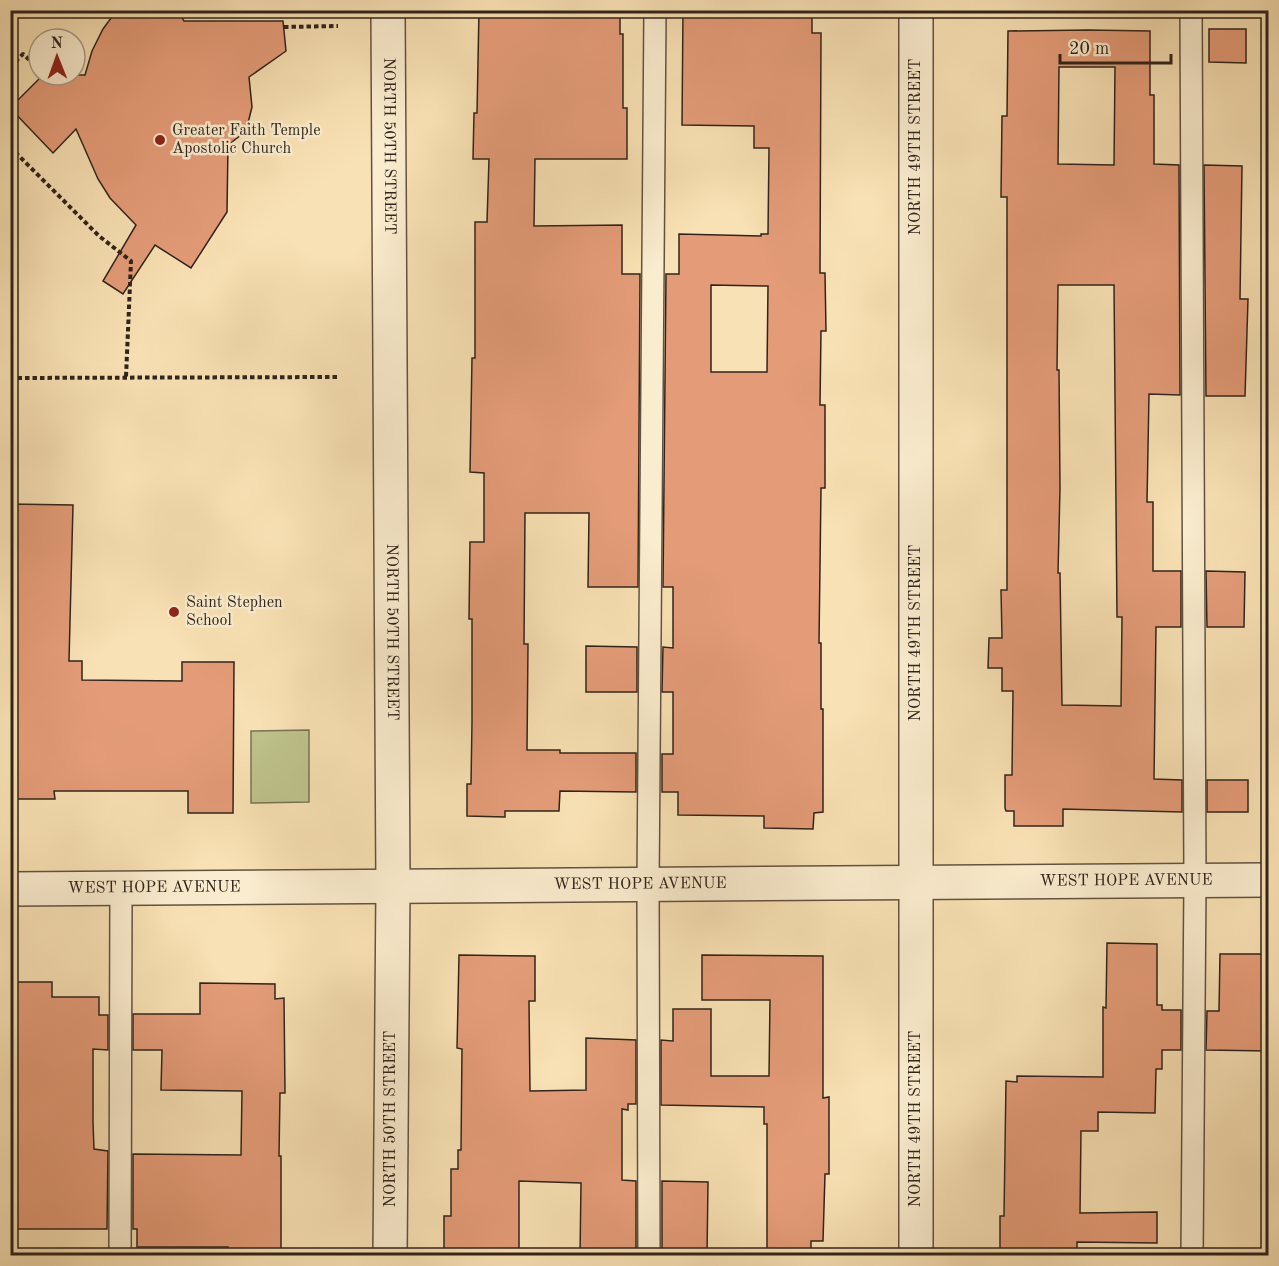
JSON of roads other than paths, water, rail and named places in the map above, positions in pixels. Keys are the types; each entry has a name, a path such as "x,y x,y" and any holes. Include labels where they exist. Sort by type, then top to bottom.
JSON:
{"street":[{"name":"NORTH 50TH STREET","path":"388,10 393,887 390,1256"},
{"name":"NORTH 49TH STREET","path":"916,10 916,1256"},
{"name":"WEST HOPE AVENUE","path":"10,890 1269,880"}],"lane":[{"path":"649,1256 648,885 655,10"},
{"path":"1191,10 1195,881 1192,1256"},
{"path":"120,1256 121,889"}],"place":[{"name":"Greater Faith Temple Apostolic Church","path":"160,140"},
{"name":"Saint Stephen School","path":"174,612"}]}
